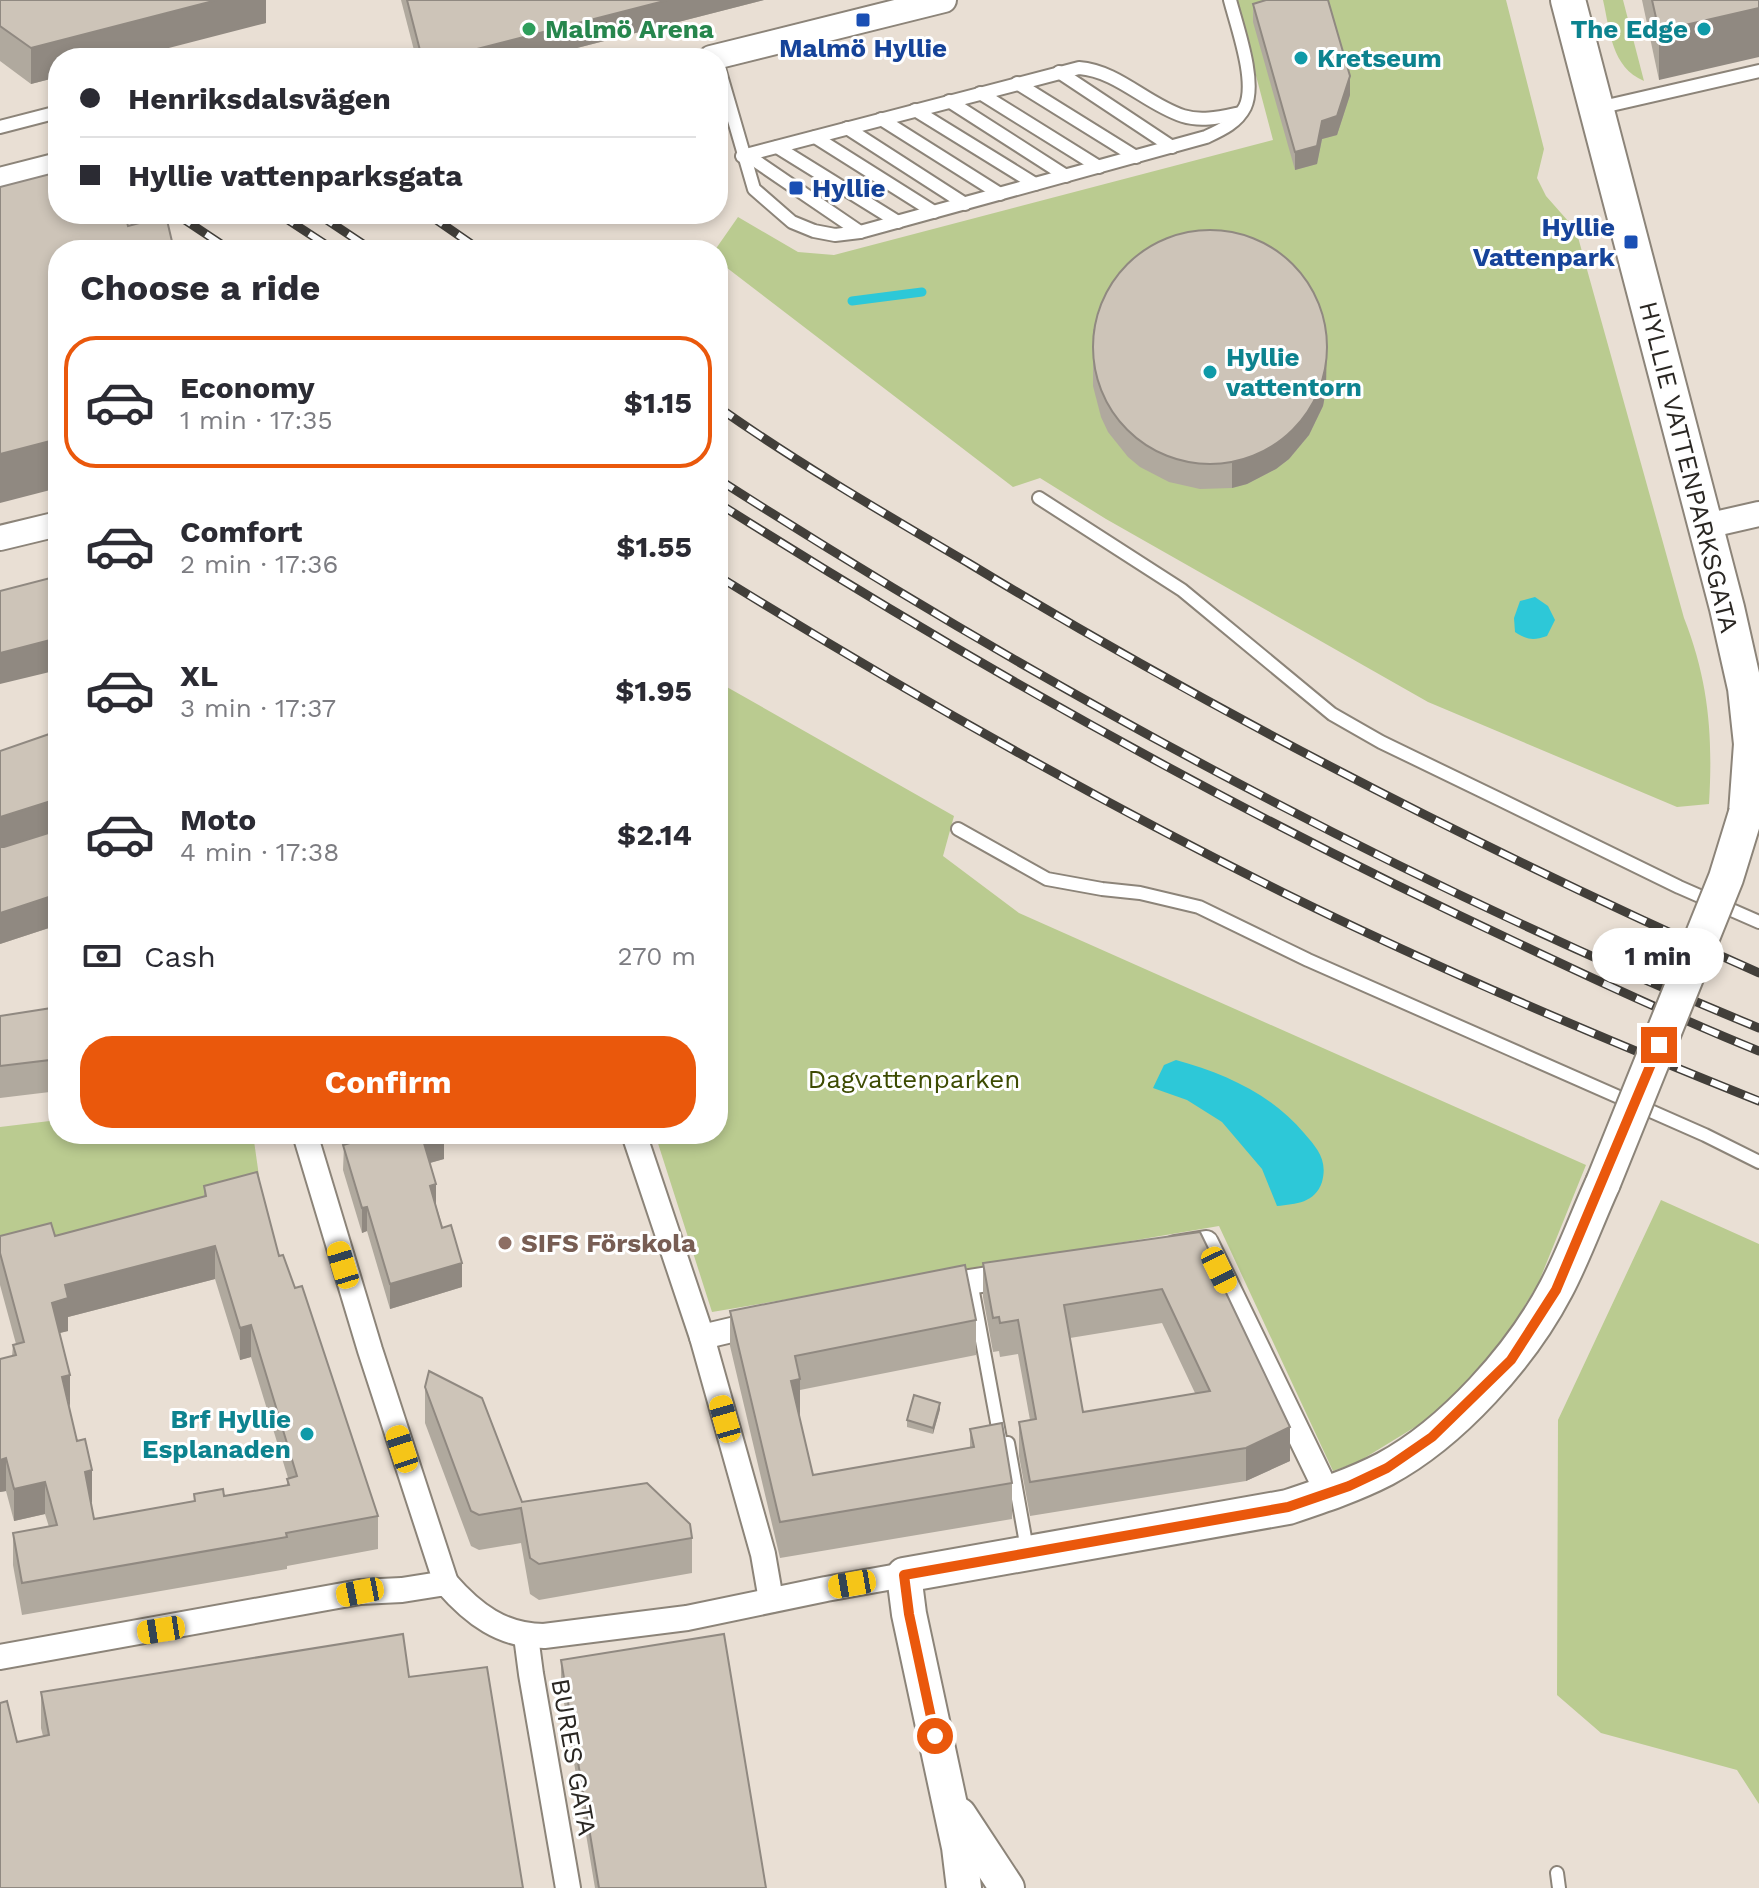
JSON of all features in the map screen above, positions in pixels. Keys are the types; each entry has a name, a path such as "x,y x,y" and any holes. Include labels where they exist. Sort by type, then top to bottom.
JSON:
{"street":[{"path":"728,56 944,0"},
{"name":"HYLLIE VATTENPARKSGATA","path":"446,1583 477,1614 513,1633 526,1636 687,1618 904,1575 1288,1507 1328,1494 1387,1468 1432,1437 1511,1360 1556,1290 1603,1183 1726,878 1746,813 1751,744 1745,688 1706,526 1568,0"},
{"path":"0,180 48,168"},
{"path":"1706,526 1759,514"},
{"path":"0,538 48,526"},
{"path":"1,1653 360,1592 446,1583 361,1322 308,1144"},
{"path":"637,1144 702,1337 763,1554 771,1600"},
{"path":"1151,1252 1206,1243 1328,1494"},
{"path":"915,1292 1031,1272"},
{"path":"702,1337 783,1318"},
{"path":"904,1575 909,1614 964,1888"},
{"name":"BURES GATA","path":"526,1636 568,1888"},
{"path":"948,1797 1007,1888"}],"lane":[{"path":"728,101 754,189 792,222 814,231 835,235 860,232 1172,147 1231,125 1246,106 1248,75 1230,0"},
{"path":"745,155 1059,72 1092,69 1183,116 1210,119 1240,113"},
{"path":"1597,108 1759,71"},
{"path":"1059,72 1172,147"},
{"path":"1017,83 1136,157"},
{"path":"980,93 1099,167"},
{"path":"949,101 1066,176"},
{"path":"915,110 1035,184"},
{"path":"0,127 48,115"},
{"path":"881,119 1000,194"},
{"path":"847,128 965,204"},
{"path":"815,137 934,212"},
{"path":"777,147 898,222"},
{"path":"745,155 860,232"},
{"path":"1039,498 1182,590 1332,714 1381,742 1665,880 1759,922"},
{"path":"958,829 1047,879 1140,893 1199,907 1308,960 1705,1135 1759,1162"},
{"path":"971,1281 1001,1444 1008,1443 1027,1553"},
{"path":"1557,1873 1559,1888"}],"green space":[{"name":"Hyllie Vattenpark","path":"1236,0 1506,0 1544,149 1537,178 1546,196 1576,230 1699,664 1709,732 1709,804 1677,807 1428,702 1106,519 1040,478 1013,487 728,269 728,240 722,240 738,217 798,252 834,255 1273,140"},
{"path":"1603,0 1623,0 1644,81 1633,75 1618,57"},
{"name":"Dagvattenparken","path":"728,688 954,816 943,856 1019,913 1586,1165 1538,1284 1499,1347 1433,1416 1358,1462 1333,1471 1219,1226 712,1312 658,1144 728,1144"},
{"path":"48,1121 48,1144 254,1144 260,1183 0,1252 0,1127"},
{"path":"1661,1200 1759,1244 1759,1804 1737,1770 1601,1733 1557,1695 1558,1420"}],"water":[{"path":"1535,597 1548,606 1555,620 1547,636 1530,639 1515,632 1514,618 1520,601"},
{"path":"1176,1060 1212,1071 1246,1087 1291,1119 1313,1144 1324,1167 1322,1182 1315,1194 1298,1203 1277,1206 1262,1169 1222,1122 1187,1100 1153,1088 1164,1065"}],"building":[{"path":"0,0 217,0 31,48 0,26"},
{"path":"407,0 668,0 481,48 419,48"},
{"name":"Kretseum","path":"1266,0 1328,0 1350,76 1337,116 1322,121 1317,146 1295,152 1253,4"},
{"path":"1652,0 1759,0 1759,8 1659,31"},
{"path":"48,175 48,224 168,224 172,240 48,240 48,442 0,454 0,187"},
{"name":"Hyllie vattentorn","path":"1210,230 1255,238 1293,264 1319,302 1327,347 1319,392 1293,430 1255,456 1210,464 1165,456 1127,430 1101,392 1093,347 1101,302 1127,264 1165,238"},
{"path":"48,579 48,641 0,653 0,591"},
{"path":"48,734 48,802 0,817 0,751"},
{"path":"48,833 48,897 0,913 0,847"},
{"path":"48,1009 48,1060 0,1066 0,1016"},
{"name":"SIFS Förskola","path":"424,1144 436,1184 430,1186 442,1228 451,1225 462,1263 390,1284 367,1207 362,1208 343,1145"},
{"path":"257,1172 279,1256 283,1255 295,1288 302,1286 378,1516 286,1533 287,1537 22,1583 13,1533 57,1525 45,1482 14,1489 6,1458 0,1460 0,1359 16,1355 13,1345 24,1342 0,1253 0,1236 51,1223 55,1236 206,1196 204,1186","holes":["215,1246 240,1328 251,1325 297,1476 287,1479 289,1485 224,1496 223,1489 194,1494 195,1501 94,1519 85,1472 92,1470 85,1439 77,1441 62,1377 70,1375 52,1303 68,1298 65,1285"]},
{"path":"1200,1232 1290,1427 1246,1448 1030,1482 1019,1422 1036,1419 1018,1320 1000,1323 999,1317 993,1318 983,1263","holes":["1162,1289 1210,1391 1083,1412 1064,1305"]},
{"path":"965,1265 976,1320 795,1356 800,1379 791,1381 813,1475 974,1447 970,1429 1002,1423 1012,1483 780,1522 730,1311"},
{"path":"429,1371 482,1398 522,1502 647,1483 690,1524 692,1538 539,1564 530,1558 521,1508 479,1515 471,1511 425,1387"},
{"path":"914,1395 940,1403 933,1428 907,1420"},
{"path":"403,1634 409,1677 487,1667 523,1888 0,1888 0,1703 7,1701 17,1742 49,1735 41,1692"},
{"path":"724,1634 766,1888 599,1888 561,1660"}],"waterway":[{"path":"852,301 922,292"}],"railway":[{"path":"191,224 215,240"},
{"path":"294,224 319,240"},
{"path":"333,224 357,240"},
{"path":"442,224 466,240"},
{"path":"728,414 811,469 1162,676 1457,831 1759,973"},
{"path":"728,485 969,633 1226,777 1490,909 1759,1028"},
{"path":"728,509 1013,681 1214,792 1418,896 1640,1000 1759,1051"},
{"path":"728,582 996,740 1282,892 1519,1001 1759,1101"}],"place":[{"name":"Malmö Hyllie","path":"863,20"},
{"name":"Malmö Arena","path":"529,29"},
{"name":"The Edge","path":"1704,29"},
{"name":"Kretseum","path":"1301,58"},
{"name":"Hyllie","path":"796,188"},
{"name":"Hyllie Vattenpark","path":"1631,242"},
{"name":"Hyllie vattentorn","path":"1210,372"},
{"name":"SIFS Förskola","path":"505,1243"},
{"name":"Brf Hyllie Esplanaden","path":"307,1434"}],"route":[{"path":"935,1736 909,1614 904,1575 1288,1507 1349,1486 1387,1468 1432,1437 1511,1360 1556,1290 1659,1045"}]}
